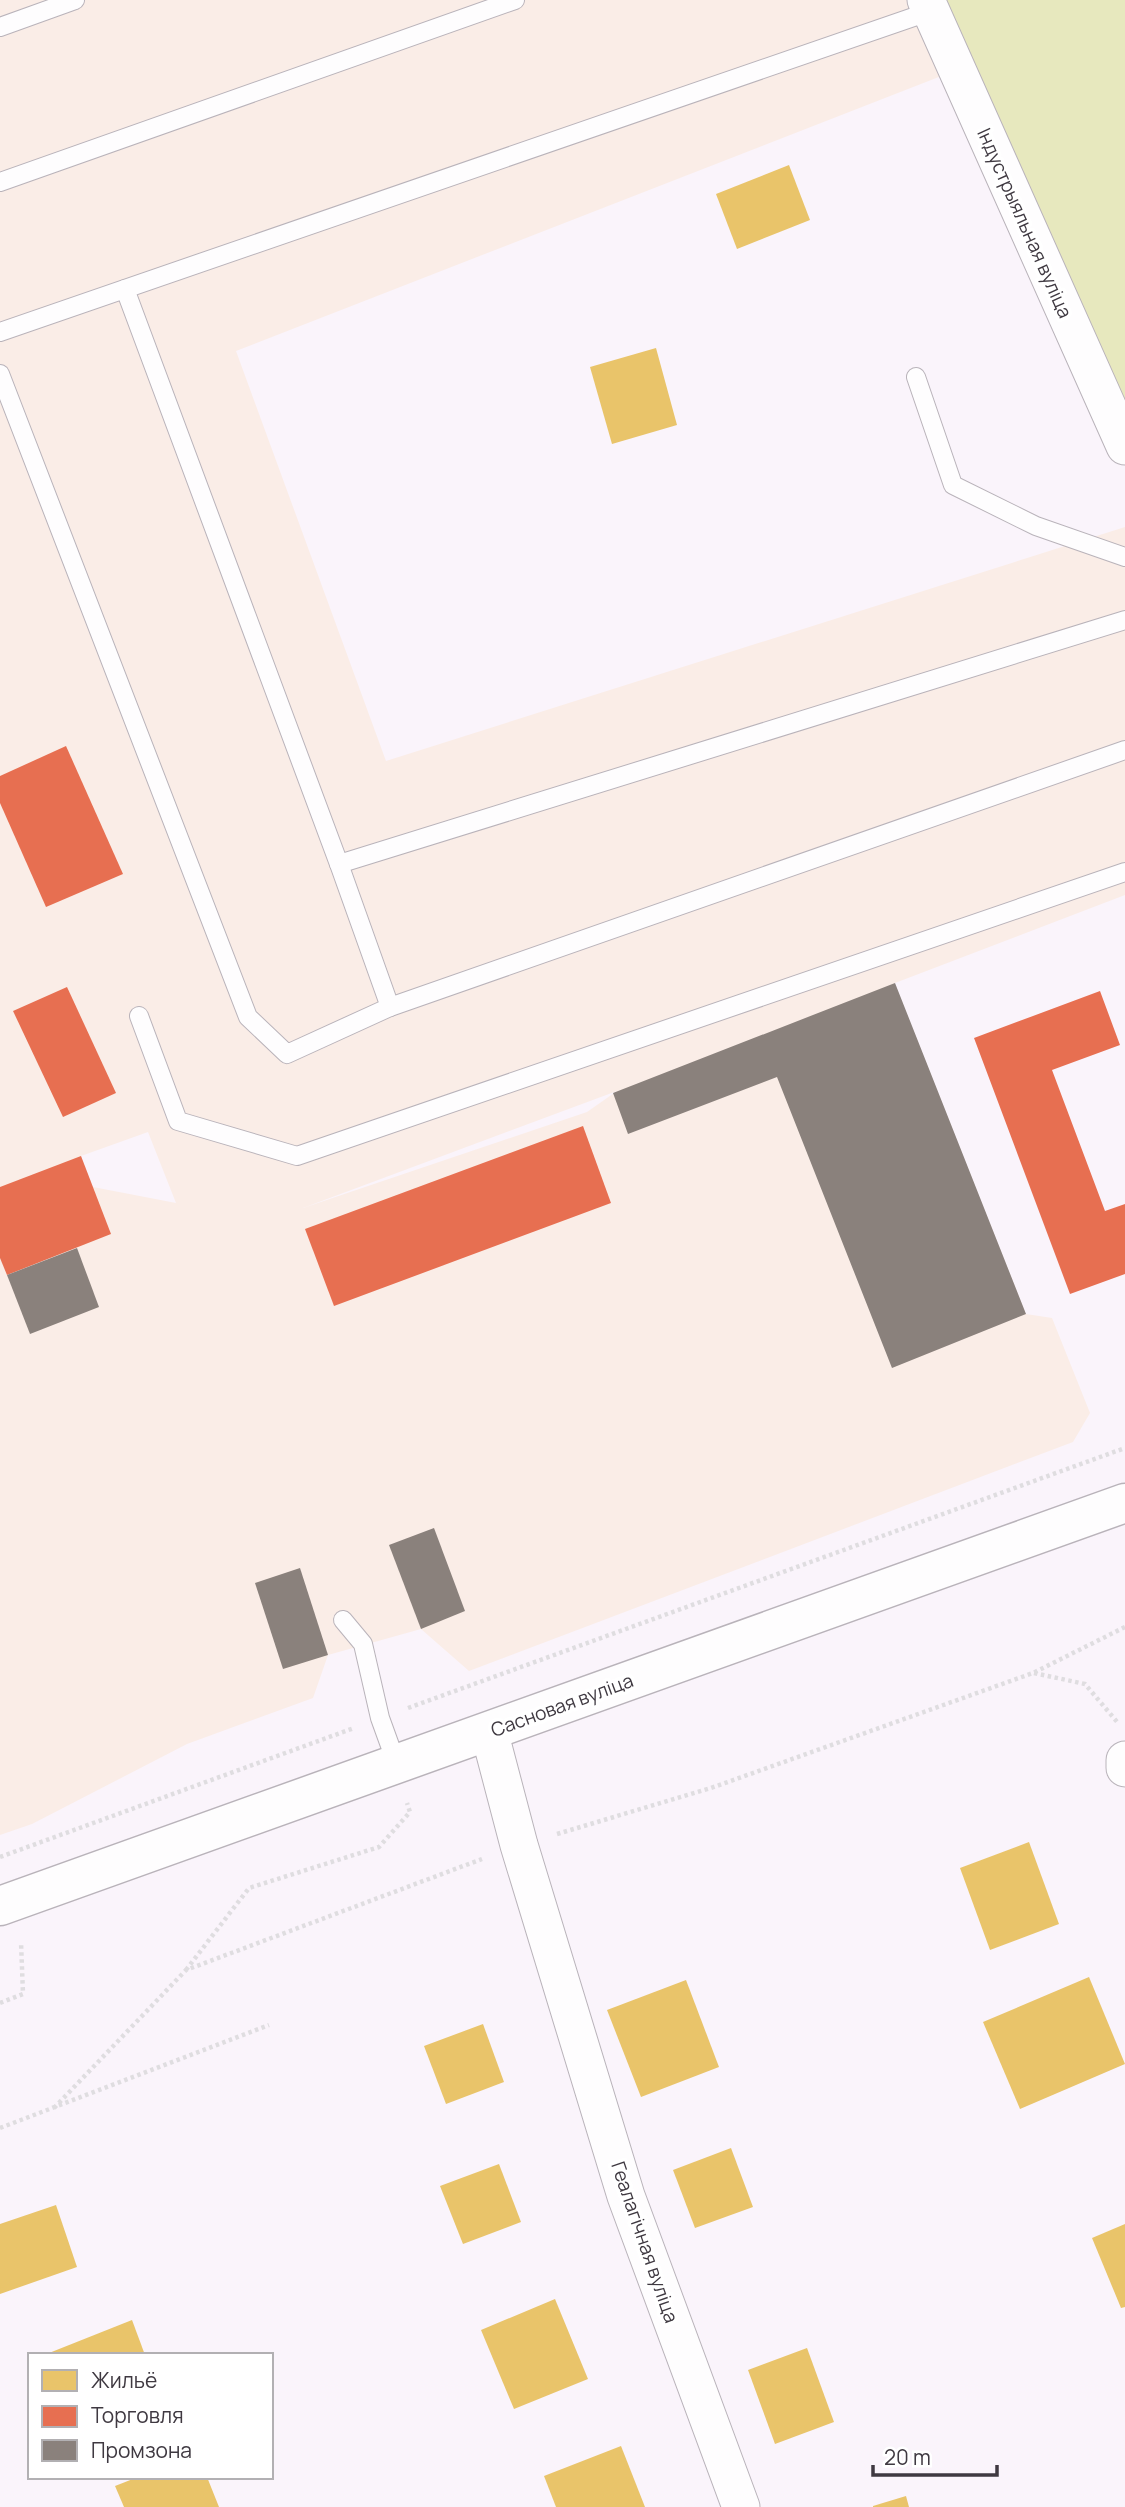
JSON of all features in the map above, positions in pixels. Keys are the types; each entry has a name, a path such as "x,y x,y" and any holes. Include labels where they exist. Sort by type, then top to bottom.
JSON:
{"street":[{"name":"Індустрыяльная вуліца","path":"929,6 1125,446"},
{"name":"Сасновая вуліца","path":"10,1903 1125,1503"},
{"name":"Геалагічная вуліца","path":"489,1731 519,1845 626,2196 741,2507"},
{"path":"1125,1760 1125,1768"}],"lane":[{"path":"0,27 75,0"},
{"path":"0,182 515,0"},
{"path":"0,332 929,6"},
{"path":"125,289 390,1007"},
{"path":"0,374 248,1017 287,1054 390,1007 1125,750"},
{"path":"916,377 953,485 1036,526 1125,557"},
{"path":"339,864 1125,620"},
{"path":"139,1016 178,1121 296,1156 1125,872"},
{"path":"342,1620 363,1644 380,1718 397,1765"}],"path":[{"path":"0,1857 1125,1448"},
{"path":"186,1970 519,1845 711,1788 1033,1673 1125,1627"},
{"path":"1033,1673 1085,1684 1125,1731"},
{"path":"54,2108 186,1970 249,1888 379,1847 410,1812 397,1765"},
{"path":"0,2003 23,1994 10,1903"},
{"path":"0,2128 269,2025"}],"shaded area":[{"path":"0,0 936,0 967,66 236,351 386,761 1125,527 1125,895 895,983 871,996 898,992 1026,1314 1052,1318 1090,1413 1073,1442 469,1671 421,1629 328,1655 313,1698 187,1744 32,1824 0,1835","holes":["617,1091 587,1112 303,1208","148,1132 176,1203 93,1187 81,1156"]}],"green space":[{"path":"936,0 1125,0 1125,435"}],"building: Жильё":[{"path":"789,165 810,220 737,249 716,194"},
{"path":"656,348 677,425 612,444 590,367"},
{"path":"1029,1842 1059,1924 990,1950 960,1868"},
{"path":"1089,1977 1125,2064 1020,2109 983,2022"},
{"path":"686,1980 719,2067 641,2097 607,2010"},
{"path":"483,2024 504,2082 446,2104 424,2046"},
{"path":"731,2148 753,2207 695,2228 673,2170"},
{"path":"499,2164 521,2222 463,2244 440,2186"},
{"path":"56,2205 77,2267 0,2294 0,2224"},
{"path":"1125,2224 1125,2307 1121,2308 1092,2238"},
{"path":"555,2299 588,2379 514,2409 481,2330"},
{"path":"132,2320 144,2353 49,2353"},
{"path":"807,2348 834,2422 775,2444 748,2370"},
{"path":"621,2446 645,2507 556,2507 544,2476"},
{"path":"133,2479 208,2479 219,2507 124,2507 115,2486"},
{"path":"906,2496 909,2507 873,2507 873,2506"}],"building: Торговля":[{"path":"66,746 123,874 46,907 0,803 0,776"},
{"path":"67,987 116,1093 63,1117 13,1011"},
{"path":"1100,991 1120,1045 1052,1070 1105,1211 1125,1204 1125,1274 1070,1294 974,1038"},
{"path":"583,1126 611,1203 334,1306 305,1229"},
{"path":"81,1156 111,1234 7,1275 0,1258 0,1187"}],"building: Промзона":[{"path":"895,983 1026,1314 892,1368 777,1077 628,1134 613,1093"},
{"path":"77,1248 99,1307 30,1334 7,1275"},
{"path":"434,1528 465,1611 421,1629 389,1545"},
{"path":"300,1568 328,1655 283,1669 255,1583"}]}
